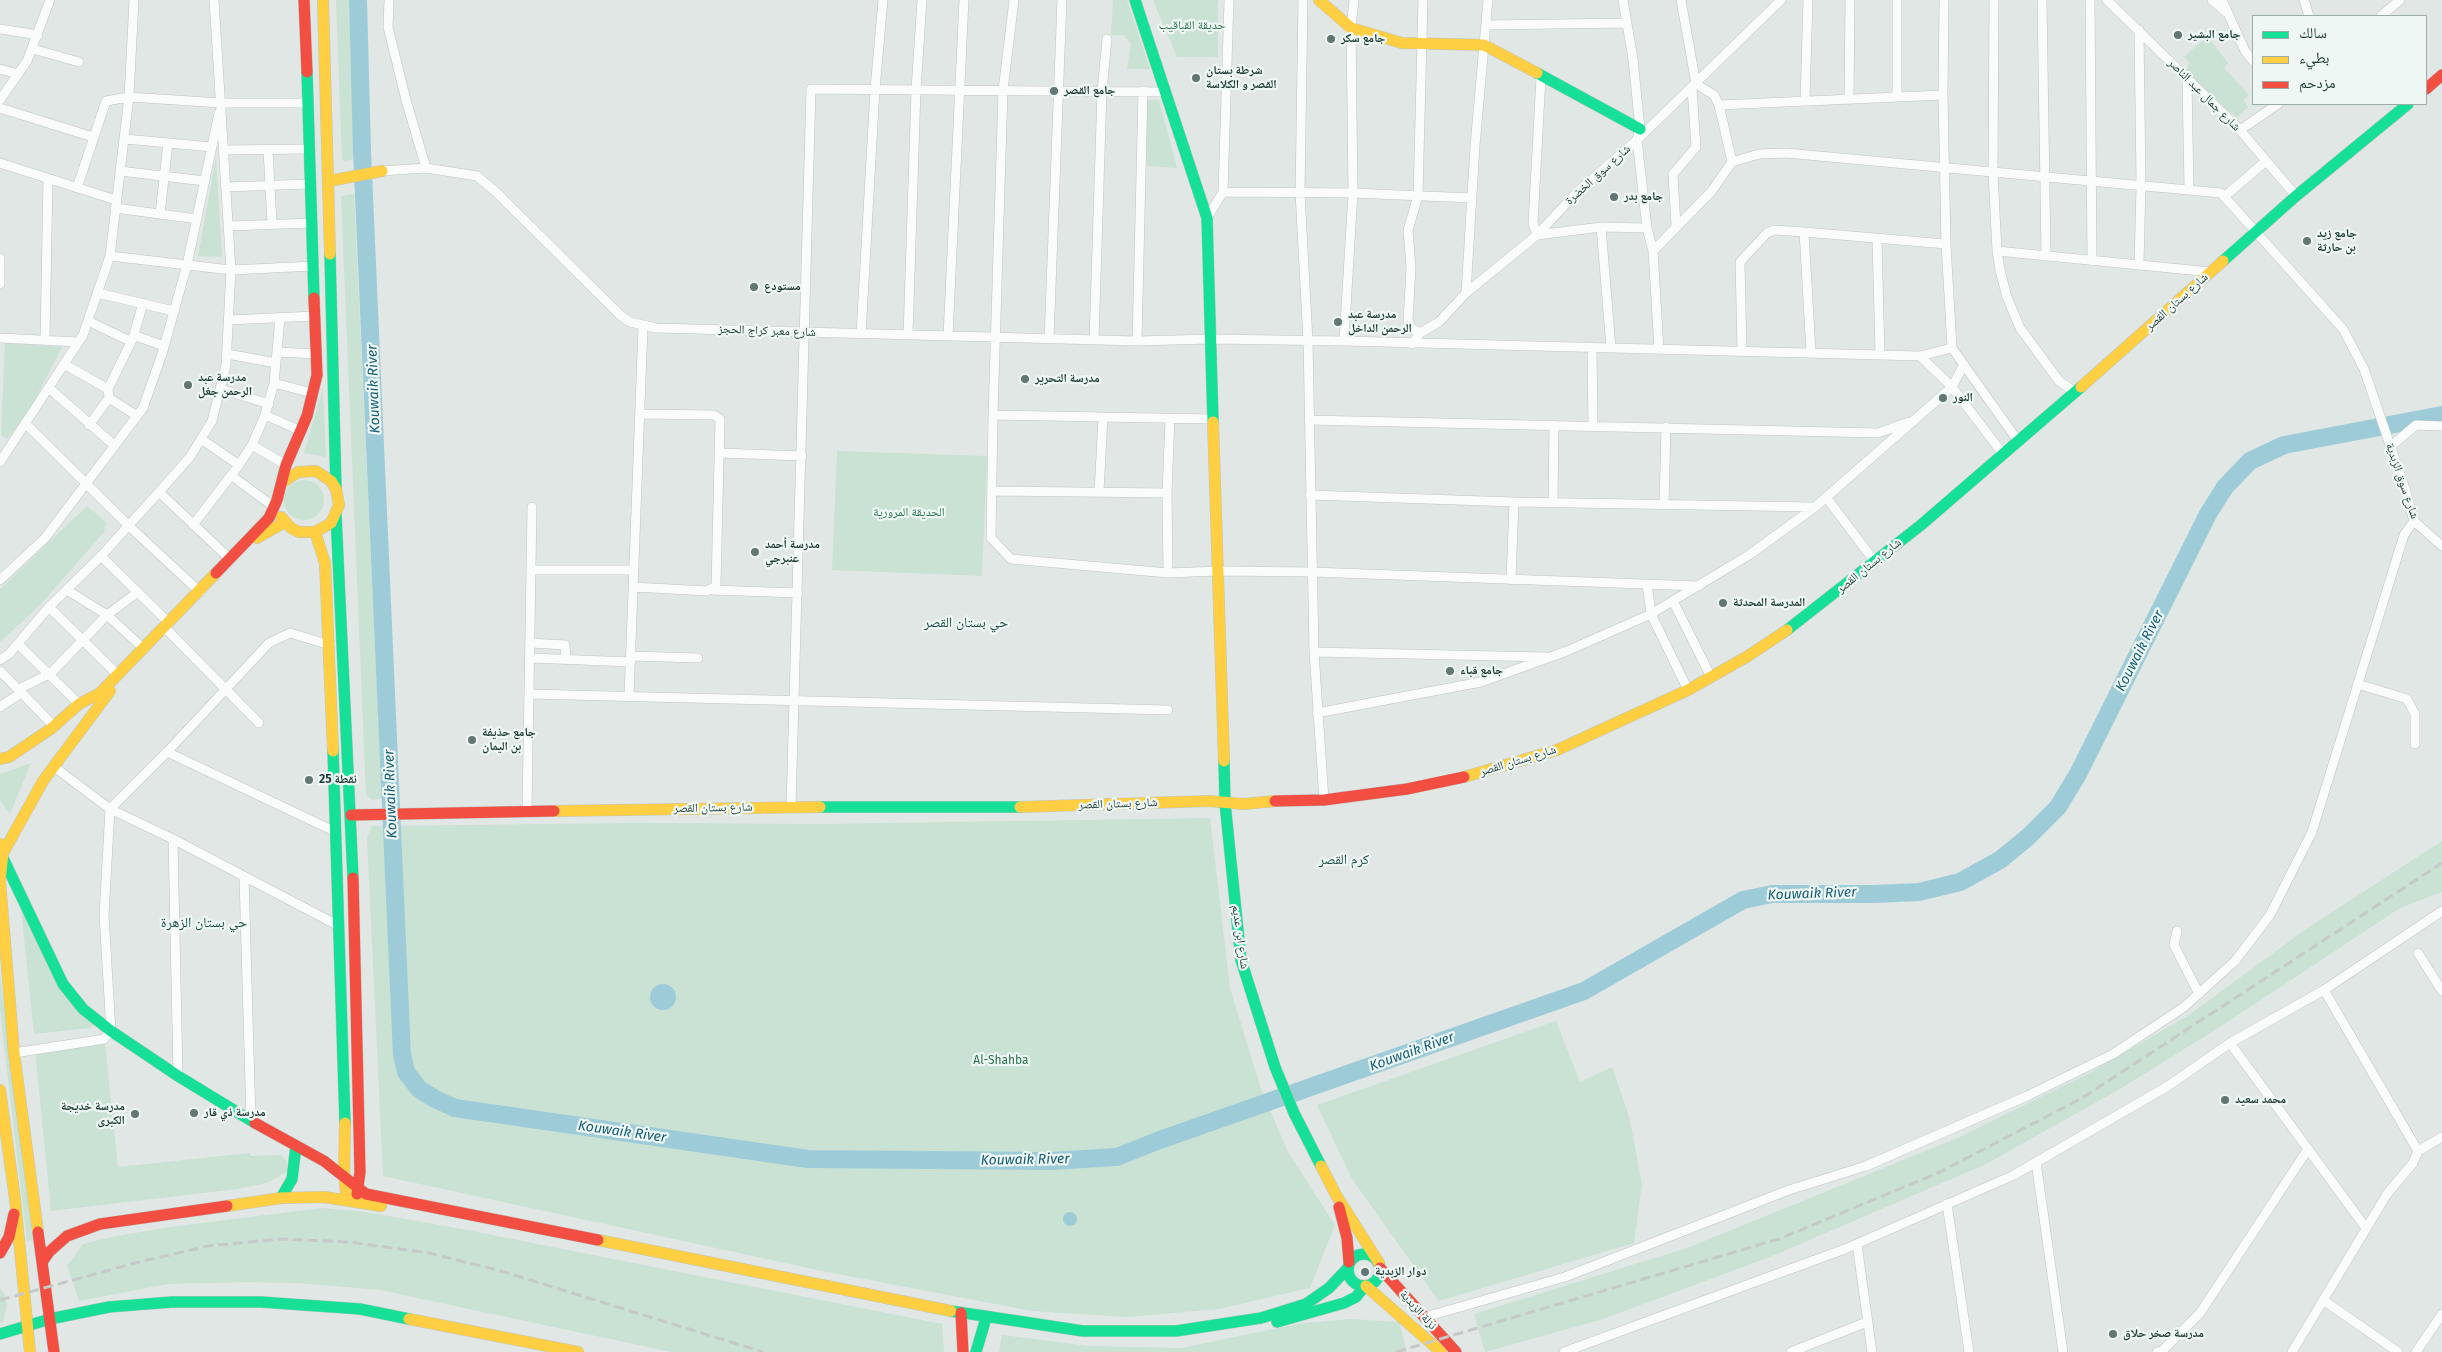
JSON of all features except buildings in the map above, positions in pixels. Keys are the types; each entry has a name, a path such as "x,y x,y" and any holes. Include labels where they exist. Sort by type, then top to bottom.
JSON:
{"main road":[{"path":"54,1352 14,1053 0,881 2,852 42,781 108,692 269,518 283,482 286,465 300,431 317,375 310,149 306,103 304,0"},
{"path":"323,0 336,488 339,505 336,515 351,815 360,1172 353,1197"},
{"name":"شارع ابن عديم","path":"1135,0 1207,218 1225,803 1241,960 1275,1067 1294,1113 1336,1194"},
{"path":"1319,0 1351,28 1402,43 1484,45 1638,135"},
{"path":"2427,88 2442,75"},
{"name":"شارع بستان القصر","path":"351,815 791,807 1026,807 1209,801 1225,803 1324,800 1407,789 1473,775 1557,750 1711,678 1802,619 1875,562 2003,454 2296,196 2407,105"},
{"path":"329,180 382,171"},
{"path":"283,482 290,476 307,470 324,475 336,488"},
{"path":"275,504 285,522 299,532 315,532 324,528 336,515"},
{"path":"0,758 9,757 54,726 79,704 100,694 260,535 285,522"},
{"path":"315,532 325,563 330,645 345,1152 344,1175 353,1197"},
{"path":"2,852 63,984 83,1010 111,1032 178,1076 251,1121 324,1161 344,1175"},
{"path":"0,1090 15,1199 30,1352"},
{"path":"281,1198 296,1168 296,1146"},
{"path":"324,1161 334,1160 345,1152"},
{"path":"1336,1194 1344,1225 1348,1266 1352,1282 1366,1286"},
{"name":"نزلة الزبدية","path":"1336,1194 1379,1265 1456,1352"},
{"path":"42,1262 53,1248 67,1236 88,1226 281,1198 353,1197 985,1321 1082,1338 1146,1339 1209,1336 1265,1326 1344,1304 1356,1297 1366,1286 1378,1278 1379,1265 1366,1253 1356,1255 1334,1284 1306,1304 1268,1316 1206,1328 1147,1332 1083,1332 985,1321"},
{"path":"0,1253 9,1237 14,1220 15,1199"},
{"name":"نزلة الزبدية","path":"1366,1286 1441,1352"},
{"path":"0,1334 50,1319 109,1307 172,1302 270,1302 360,1309 578,1352"},
{"path":"961,1316 963,1352"},
{"path":"976,1352 985,1321"}],"street":[{"path":"0,100 33,49 50,0"},
{"path":"1,457 26,424 78,342 88,321 110,256 129,97 134,0"},
{"path":"0,660 18,644 49,607 129,526 190,457 212,421 221,389 227,354 232,270 214,0"},
{"path":"389,0 388,28 426,168"},
{"path":"862,334 875,90 883,0"},
{"path":"908,335 916,90 922,0"},
{"path":"948,336 964,0"},
{"path":"1014,0 1003,90 992,492 992,538 1011,559 1168,573 1218,571 1312,572 1699,586"},
{"path":"1049,339 1062,0"},
{"path":"1207,218 1222,192 1229,0"},
{"path":"1302,0 1300,193 1308,341 1314,652 1324,800"},
{"path":"1344,341 1353,193 1351,28 1354,0"},
{"path":"1420,333 1411,328 1408,320 1411,268 1408,230 1418,196 1423,0"},
{"path":"1466,293 1488,0"},
{"path":"1623,0 1633,59 1647,228 1653,252 1659,349"},
{"path":"1676,226 1673,174 1696,147 1694,86 1681,0"},
{"path":"1766,14 1774,0"},
{"name":"شارع سوق الخضرة","path":"1412,344 1420,333 1439,322 1466,293 1537,235 1576,193 1694,86 1781,0"},
{"path":"1805,100 1808,0"},
{"path":"1849,98 1850,0"},
{"path":"1897,0 1897,96"},
{"path":"1944,0 1943,95 1946,244 1952,348 2018,441"},
{"path":"1994,0 1993,173 1997,251 2008,297 2020,328 2059,381 2074,392"},
{"path":"2042,0 2046,256"},
{"path":"2090,0 2092,261"},
{"name":"شارع جمال عبد الناصر","path":"2107,0 2240,130 2296,196"},
{"path":"2212,0 2226,12"},
{"path":"2222,0 2245,51 2252,59"},
{"path":"2304,0 2309,15"},
{"path":"2382,15 2397,1"},
{"path":"1486,25 1628,23"},
{"path":"0,29 38,35"},
{"path":"2139,30 2141,185 2139,265"},
{"path":"1094,340 1102,91 1107,39"},
{"path":"33,49 79,62"},
{"path":"0,69 18,74"},
{"path":"1540,77 1533,223 1537,235 1601,228 1647,228"},
{"path":"2187,80 2189,190"},
{"path":"1694,86 1714,95 1719,105 1732,162"},
{"path":"791,807 806,332 811,89 1165,92"},
{"path":"1137,341 1143,92"},
{"path":"1719,105 1943,95"},
{"path":"77,188 106,101 129,97 221,103 306,103"},
{"path":"0,580 45,538 87,485 142,408 164,346 187,265 221,103"},
{"path":"2240,130 2277,105"},
{"path":"0,108 93,137"},
{"path":"125,139 212,147"},
{"path":"160,214 168,143"},
{"path":"225,150 310,149"},
{"path":"268,150 272,223"},
{"path":"1653,252 1676,226 1711,192 1732,162 1759,154 1786,153 2044,178 2092,180 2221,193 2224,197 2266,161"},
{"path":"0,163 77,188 116,204 160,214 197,219"},
{"name":"شارع معبر كراج الحجز","path":"382,171 426,168 477,176 496,192 620,315 630,322 643,326 1049,339 1344,341 1880,353 1920,356 1952,348"},
{"path":"120,171 205,181"},
{"path":"45,339 48,178"},
{"path":"226,187 310,184"},
{"path":"1222,192 1353,193 1472,198"},
{"name":"شارع سوق الزبدية","path":"2224,197 2343,329 2364,369 2414,521 2442,544"},
{"path":"229,226 312,223"},
{"path":"1601,228 1611,348"},
{"path":"1742,350 1740,262 1767,233 1774,230 1946,244"},
{"path":"1804,232 1811,352"},
{"path":"1877,239 1880,353"},
{"path":"1997,251 2211,272"},
{"path":"110,256 232,270 314,266"},
{"path":"0,258 0,284"},
{"path":"97,293 174,311"},
{"path":"89,425 109,394 133,338 143,303"},
{"path":"229,320 315,316"},
{"path":"192,525 232,476 252,445 265,415 274,384 280,318"},
{"path":"88,321 130,341 136,336 164,346"},
{"path":"629,696 643,326"},
{"path":"0,338 78,342"},
{"path":"1592,348 1593,425"},
{"path":"277,352 316,354"},
{"path":"227,354 276,363"},
{"path":"1920,356 1952,387 2003,454"},
{"path":"64,364 109,394 137,416"},
{"path":"1317,714 1481,682 1552,657 1651,614 1749,555 1815,507 1952,387 1963,366"},
{"path":"274,384 312,394"},
{"path":"49,388 115,446"},
{"path":"221,389 269,404"},
{"path":"640,414 718,416 720,419 716,586 712,590"},
{"path":"265,415 300,431"},
{"path":"993,415 1213,418"},
{"path":"1099,492 1103,417"},
{"path":"1168,573 1167,493 1170,418"},
{"path":"1309,420 1554,424 1878,433 1915,420"},
{"path":"26,424 129,526 200,592"},
{"path":"1553,502 1554,424"},
{"path":"2390,447 2416,425 2442,426"},
{"path":"1664,505 1666,427"},
{"path":"201,439 239,465"},
{"path":"252,445 286,465"},
{"path":"720,453 802,456"},
{"path":"232,476 275,504"},
{"path":"159,492 230,559"},
{"path":"992,492 1167,493"},
{"path":"1310,495 1514,502 1815,507"},
{"path":"1826,497 1875,562"},
{"path":"1511,580 1514,502"},
{"path":"527,811 532,507"},
{"path":"1425,1317 1565,1277 1789,1190 1866,1166 2027,1096 2113,1054 2184,1008 2235,961 2270,915 2312,832 2404,535 2414,521"},
{"path":"100,556 138,592 225,689 259,723"},
{"path":"531,570 634,570"},
{"path":"1647,584 1651,614 1688,690"},
{"path":"633,587 798,593"},
{"path":"67,590 107,615 144,649"},
{"path":"19,689 50,673 107,615 138,592"},
{"path":"1673,601 1711,678"},
{"path":"49,607 118,675"},
{"path":"14,1053 92,1041 104,1038 111,1032 104,916 110,809 269,644 290,633 330,645"},
{"path":"530,643 565,645 566,659"},
{"path":"18,644 50,673 79,704"},
{"path":"1314,652 1552,657"},
{"path":"530,658 698,658"},
{"path":"0,671 54,726"},
{"path":"2358,684 2407,699 2415,714 2415,744"},
{"path":"0,707 21,693 19,689"},
{"path":"530,694 1168,710"},
{"path":"167,752 336,832"},
{"path":"53,766 110,809 173,839 339,926"},
{"path":"173,839 178,1076"},
{"path":"244,877 251,1121"},
{"path":"1564,1352 1857,1244 2014,1176 2168,1086 2230,1043 2324,990 2442,911"},
{"path":"2177,931 2174,945 2199,994"},
{"path":"2418,952 2442,991"},
{"path":"2324,990 2418,1151"},
{"path":"2230,1043 2366,1228"},
{"path":"2292,1352 2387,1194 2413,1163 2418,1151 2442,1137"},
{"path":"2157,1352 2162,1351 2200,1313 2308,1149"},
{"path":"2036,1162 2063,1352"},
{"path":"1947,1204 1969,1352"},
{"path":"1857,1244 1872,1352"},
{"path":"2323,1300 2398,1352"},
{"path":"2416,1352 2442,1314"},
{"path":"1791,1352 1867,1322"}],"green space":[{"path":"336,0 349,0 354,159 344,161 342,159"},
{"path":"1113,0 1127,0 1150,69 1127,69 1131,43 1124,35 1111,35"},
{"name":"حديقة القباقيب","path":"1153,0 1218,0 1218,57 1177,57"},
{"path":"2207,36 2228,63 2224,68 2249,95 2243,100 2248,107 2237,118 2183,72 2190,63 2184,57"},
{"path":"1147,100 1159,100 1177,168 1147,166"},
{"path":"216,158 222,257 198,256"},
{"path":"354,194 382,798 373,800 366,795 341,196"},
{"path":"5,343 62,347 29,411 7,439 1,435"},
{"path":"323,388 326,457 304,453"},
{"name":"الحديقة المرورية","path":"837,451 987,456 982,576 832,570"},
{"path":"308,480 315,483 321,489 324,500 323,508 315,517 308,520 300,520 293,517 285,508 284,496 287,489 296,481"},
{"path":"87,506 106,522 104,532 40,605 0,642 0,589"},
{"path":"31,763 10,814 0,800 0,774"},
{"name":"Al-Shahba","path":"1210,818 1230,988 1261,1089 1288,1152 1335,1225 1310,1288 1219,1309 1126,1317 1032,1311 822,1271 383,1176 367,838 372,826 634,823 824,824"},
{"path":"2442,841 2442,892 2400,908 2223,1025 2120,1089 1986,1164 1770,1257 1600,1320 1485,1352 1474,1314 1687,1248 1960,1137 2093,1071 2189,1015 2306,929"},
{"path":"21,909 47,960 98,1021 90,1028 34,1034"},
{"path":"0,972 33,1240 27,1241 0,1011"},
{"path":"1556,1021 1580,1082 1612,1067 1629,1116 1642,1184 1634,1243 1439,1301 1352,1179 1317,1105"},
{"path":"105,1044 118,1167 250,1153 250,1156 281,1155 287,1162 287,1172 267,1183 237,1189 51,1211 35,1050"},
{"path":"322,1208 366,1212 467,1230 942,1324 944,1352 671,1352 380,1290 298,1283 168,1284 79,1301 67,1266 83,1244 111,1237 170,1227"},
{"path":"0,1289 4,1293 7,1305 3,1322 0,1323"},
{"path":"1351,1319 1399,1322 1407,1352 999,1352 1002,1335 1089,1346 1181,1348 1303,1323"}],"water":[{"path":"663,984 672,988 676,997 672,1006 663,1010 654,1006 650,997 654,988"},
{"path":"1067,1212 1073,1212 1077,1219 1073,1226 1067,1226 1063,1222 1063,1216"}],"waterway":[{"name":"Kouwaik River","path":"358,0 362,151 402,1055 406,1072 419,1089 455,1108 808,1159 1051,1161 1117,1157 1157,1141 1584,991 1743,900 1772,894 1919,892 1960,882 2000,860 2028,837 2058,807 2078,774 2208,514 2225,487 2250,461 2284,445 2442,415"}],"railway":[{"path":"1396,1352 1779,1239 1938,1173 2082,1098 2442,863"},
{"path":"0,1300 139,1262 208,1246 280,1239 349,1242 429,1253 501,1271 763,1352"}],"traffic: fast":[{"path":"1135,0 1207,218 1213,422"},
{"path":"307,72 314,298"},
{"path":"1537,73 1640,129"},
{"path":"2223,261 2296,196 2407,105"},
{"path":"330,254 336,489"},
{"path":"1787,630 1921,525 2081,387"},
{"path":"336,515 353,878"},
{"path":"333,751 345,1123"},
{"path":"1224,761 1225,803 1241,960 1275,1067 1294,1113 1321,1166"},
{"path":"820,807 1020,807"},
{"path":"4,860 63,984 83,1009 111,1031 178,1076 255,1123"},
{"path":"281,1198 292,1179 296,1146"},
{"path":"1364,1254 1376,1258 1380,1270 1376,1282 1364,1286 1352,1282 1348,1270 1352,1258 1364,1254"},
{"path":"951,1311 1083,1331 1176,1331 1261,1318 1306,1304 1329,1288 1347,1269"},
{"path":"1277,1322 1344,1303 1356,1297 1365,1286"},
{"path":"0,1334 50,1319 109,1307 172,1302 261,1302 360,1309 409,1319"},
{"path":"976,1352 986,1318"}],"traffic: slow":[{"path":"323,0 330,254"},
{"path":"1319,0 1351,28 1402,43 1484,45 1537,73"},
{"path":"329,181 382,171"},
{"path":"2081,387 2223,261"},
{"path":"1213,422 1224,761"},
{"path":"281,517 291,528 299,532 315,532 331,523 339,505 336,489 331,481 316,471 298,472 283,482"},
{"path":"257,538 285,522"},
{"path":"315,532 325,563 333,751"},
{"path":"0,759 9,757 52,728 79,704 100,693 216,573"},
{"path":"1464,777 1557,750 1688,690 1748,656 1787,630"},
{"path":"3,853 43,781 110,691"},
{"path":"1020,807 1209,801 1244,804 1275,801"},
{"path":"554,811 820,807"},
{"path":"0,844 3,853 0,881 14,1053 38,1232"},
{"path":"0,1090 15,1199 30,1352"},
{"path":"345,1123 344,1175 347,1200"},
{"path":"1321,1166 1336,1195 1379,1263"},
{"path":"227,1206 281,1198 324,1197 381,1206"},
{"path":"598,1240 951,1311"},
{"path":"1366,1286 1441,1352"},
{"path":"409,1319 578,1352"}],"traffic: jam":[{"path":"304,0 307,72"},
{"path":"2427,88 2442,75"},
{"path":"216,573 269,518 277,500 286,465 307,416 317,375 314,298"},
{"path":"1275,801 1324,800 1407,789 1464,777"},
{"path":"351,815 554,811"},
{"path":"353,878 360,1172 357,1194"},
{"path":"255,1123 324,1161 366,1194 598,1240"},
{"path":"42,1262 49,1252 67,1236 100,1224 227,1206"},
{"path":"1339,1207 1347,1238 1349,1262"},
{"path":"0,1253 9,1237 14,1214"},
{"path":"38,1232 54,1352"},
{"path":"1380,1268 1456,1352"},
{"path":"961,1313 963,1352"}],"place":[{"name":"جامع البشير","path":"2178,35"},
{"name":"جامع سكر","path":"1331,39"},
{"name":"شرطة بستان القصر و الكلاسة","path":"1196,78"},
{"name":"جامع القصر","path":"1054,91"},
{"name":"جامع بدر","path":"1614,197"},
{"name":"جامع زيد بن حارثة","path":"2307,241"},
{"name":"مستودع","path":"754,287"},
{"name":"مدرسة عبد الرحمن الداخل","path":"1338,322"},
{"name":"مدرسة التحرير","path":"1025,379"},
{"name":"مدرسة عبد الرحمن جغل","path":"188,385"},
{"name":"النور","path":"1943,398"},
{"name":"مدرسة أحمد عنبرجي","path":"755,552"},
{"name":"المدرسة المحدثة","path":"1723,603"},
{"name":"جامع قباء","path":"1450,671"},
{"name":"جامع حذيفة بن اليمان","path":"472,740"},
{"name":"نقطة 25","path":"309,780"},
{"name":"محمد سعيد","path":"2225,1100"},
{"name":"مدرسة ذي قار","path":"194,1113"},
{"name":"مدرسة خديجة الكبرى","path":"135,1114"},
{"name":"دوار الزبدية","path":"1365,1272"},
{"name":"مدرسة صخر حلاق","path":"2113,1334"}],"district":[{"name":"حي بستان القصر","path":"966,623"},
{"name":"كرم القصر","path":"1344,860"},
{"name":"حي بستان الزهرة","path":"204,923"}]}
